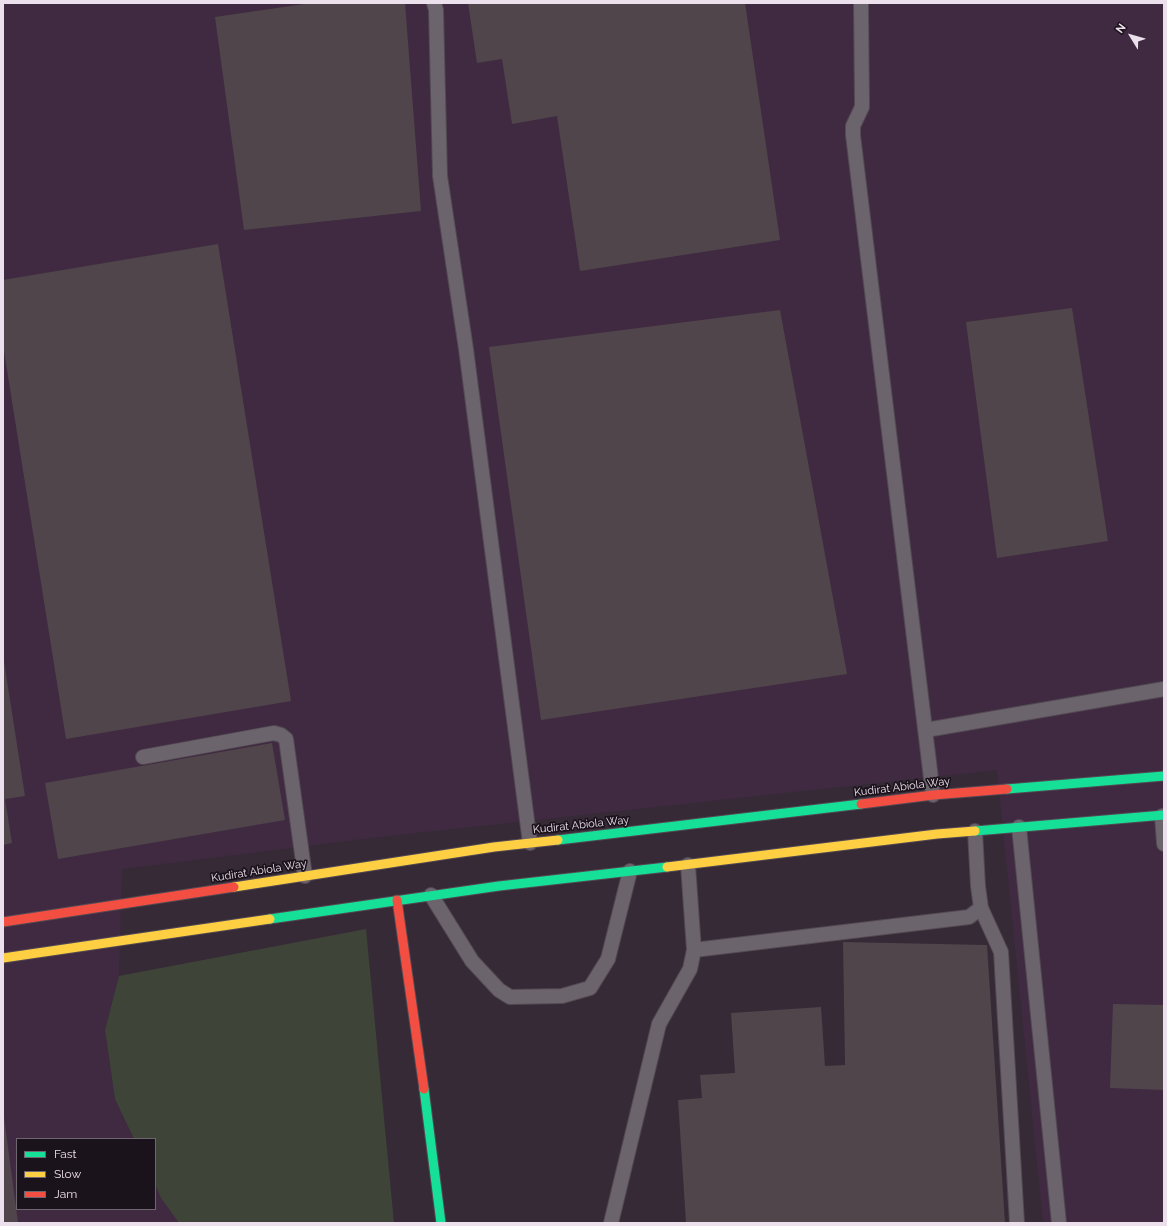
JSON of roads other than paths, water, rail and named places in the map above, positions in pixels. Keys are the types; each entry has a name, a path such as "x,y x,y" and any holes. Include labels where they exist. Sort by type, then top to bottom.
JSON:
{"main road":[{"name":"Kudirat Abiola Way","path":"3,922 494,847 933,795 1164,776"},
{"path":"3,958 499,886 688,865 929,835 1163,816"},
{"path":"396,900 431,1140 441,1223"}],"lane":[{"path":"434,3 436,10 440,176 466,349 530,843"},
{"path":"861,3 862,107 853,126 853,135 933,795"},
{"path":"926,730 1164,689"},
{"path":"143,757 274,733 281,735 286,739 305,876"},
{"path":"1163,816 1164,844"},
{"path":"1019,827 1059,1223"},
{"path":"975,831 978,886 981,908 1001,952 1017,1223"},
{"path":"611,1223 659,1024 690,969 694,950 688,865"},
{"path":"431,896 472,962 499,990 510,997 562,996 590,988 608,959 630,871"},
{"path":"694,950 969,917 981,908"}]}
